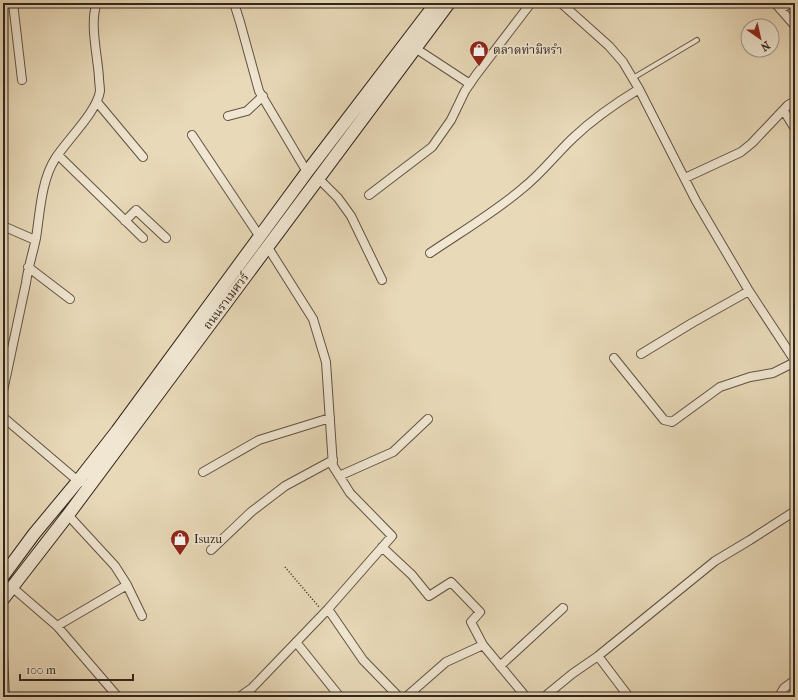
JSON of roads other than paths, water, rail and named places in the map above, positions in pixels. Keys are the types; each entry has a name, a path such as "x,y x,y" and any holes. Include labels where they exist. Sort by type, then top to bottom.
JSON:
{"main road":[{"name":"ถนนราเมศวร์","path":"3,599 68,515 436,3"},
{"name":"ถนนราเมศวร์","path":"313,175 415,48 449,3"},
{"name":"ถนนราเมศวร์","path":"3,576 34,534 78,481 264,241"}],"street":[{"path":"13,3 22,80"},
{"path":"3,391 35,240 44,185 55,159 96,102 100,90 94,34 95,7 97,3"},
{"path":"234,3 259,91 313,175 338,198 351,216 382,280"},
{"path":"368,195 432,147 451,120 470,84 531,3"},
{"path":"561,3 609,46 623,62 639,88 696,201 749,291 795,362 772,372 743,379 720,387 672,422 664,420 614,358"},
{"path":"791,3 778,6 795,26"},
{"path":"415,48 470,84"},
{"path":"430,253 524,188 574,137 616,103 639,88"},
{"path":"228,116 247,111 263,96"},
{"path":"685,178 741,152 795,101"},
{"path":"96,102 143,157"},
{"path":"784,111 795,129"},
{"path":"192,135 264,241 313,319 326,362 333,466 350,493 392,536 326,611 252,688 239,697"},
{"path":"58,155 143,238"},
{"path":"125,221 136,210 166,238"},
{"path":"3,226 35,240"},
{"path":"28,268 70,299"},
{"path":"641,354 749,291"},
{"path":"3,417 78,481 90,484"},
{"path":"203,472 258,440 330,418"},
{"path":"339,476 393,452 428,419"},
{"path":"211,550 251,512 284,486 333,460"},
{"path":"544,697 572,674 598,656 714,561 795,511"},
{"path":"68,515 116,566 142,616"},
{"path":"382,547 412,575 429,596 452,582 480,612 471,622 483,645 526,697"},
{"path":"57,626 127,585"},
{"path":"13,588 57,626 118,697"},
{"path":"500,666 563,608"},
{"path":"326,611 363,660 399,697"},
{"path":"296,642 340,697"},
{"path":"406,697 446,662 483,645"},
{"path":"3,654 5,697"},
{"path":"598,656 630,697"},
{"path":"781,693 784,688 795,680"}],"lane":[{"path":"633,78 697,40"}],"place":[{"name":"ตลาดท่ามิหรำ","path":"479,67"},
{"name":"Isuzu","path":"180,556"}]}
